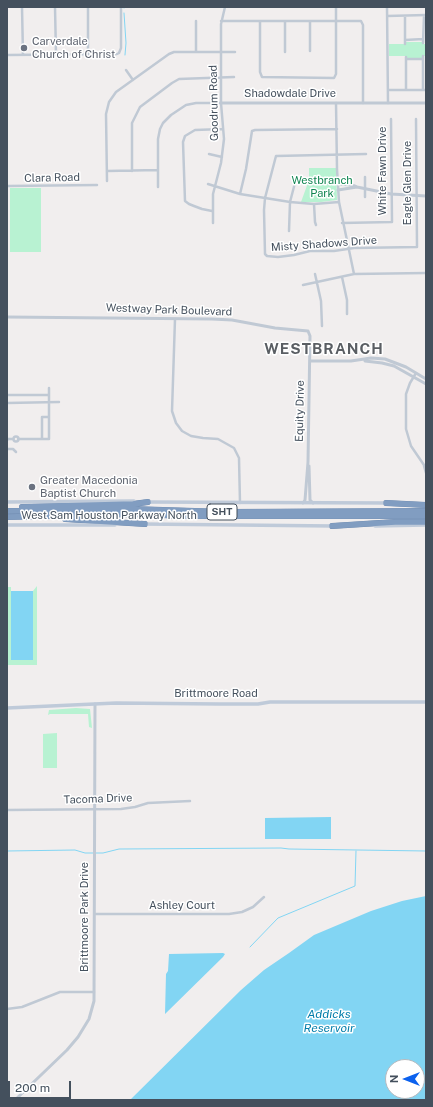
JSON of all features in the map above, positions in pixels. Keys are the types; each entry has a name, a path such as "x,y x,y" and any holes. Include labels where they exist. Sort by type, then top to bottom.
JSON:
{"highway":[{"path":"7,507 133,504 148,502"},
{"path":"386,503 426,504"},
{"name":"SHT","path":"7,511 131,509 224,512 426,511"},
{"name":"SHT","path":"7,517 134,514 195,516 426,516"},
{"path":"49,517 51,519 145,524"},
{"path":"332,526 395,522 426,524"}],"main road":[{"name":"West Sam Houston Parkway North","path":"7,502 97,501 386,503"},
{"name":"West Sam Houston Parkway North","path":"7,525 145,524 332,526"},
{"name":"Brittmoore Road","path":"7,708 95,703 243,704 270,702 426,702"}],"street":[{"path":"22,7 23,55"},
{"path":"55,7 56,55"},
{"path":"88,7 88,55"},
{"path":"7,55 117,54 120,51 121,46 121,7"},
{"name":"Goodrum Road","path":"213,223 212,211 214,186 222,156 224,139 221,103 221,52 222,21 225,7"},
{"path":"260,21 261,76 264,78 335,77 336,7"},
{"path":"387,7 388,103"},
{"path":"387,16 425,15 423,41 405,40"},
{"path":"405,16 405,44"},
{"path":"196,21 196,52"},
{"path":"222,21 361,21 363,25 363,102"},
{"path":"285,21 285,52"},
{"path":"310,21 310,51"},
{"path":"107,181 106,114 108,104 116,92 169,54 235,52"},
{"path":"388,90 406,90 425,90 424,58 406,58 406,90"},
{"path":"126,70 133,80"},
{"path":"132,171 132,129 134,118 140,107 172,82 179,79 234,78"},
{"name":"Shadowdale Drive","path":"158,170 158,139 162,125 171,115 186,105 196,103 426,103"},
{"path":"336,103 337,184 342,223 354,274"},
{"name":"White Fawn Drive","path":"342,223 392,222 391,119"},
{"name":"Eagle Glen Drive","path":"416,119 417,247"},
{"path":"212,211 202,210 185,201 183,142 188,134 195,130 223,129"},
{"path":"240,194 246,169 252,131 336,129"},
{"path":"209,154 222,156"},
{"path":"265,198 276,156 366,154"},
{"path":"107,171 158,170 158,187"},
{"path":"365,177 365,197"},
{"path":"289,231 290,202 296,179"},
{"path":"208,184 240,194 290,202 314,204 339,202"},
{"path":"337,184 352,185 391,194 426,196"},
{"name":"Clara Road","path":"7,186 97,185"},
{"path":"338,190 357,187"},
{"name":"Misty Shadows Drive","path":"265,198 264,246 265,254 271,257 286,257 310,251 417,247"},
{"path":"314,204 316,225"},
{"path":"303,285 354,274 426,272"},
{"path":"315,274 321,301 322,326"},
{"path":"342,277 346,295 347,314"},
{"name":"Westway Park Boulevard","path":"7,317 232,320 275,328 308,331 310,336 310,361"},
{"path":"175,319 172,411 176,423 182,431 192,436 218,439 234,448 239,458 240,502"},
{"path":"361,360 371,358 385,359 406,367 426,379"},
{"path":"310,361 361,360 382,363 394,366 426,384"},
{"name":"Equity Drive","path":"303,503 305,500 308,462 310,361"},
{"path":"416,374 413,377 406,394 406,429 411,446 426,468"},
{"path":"7,439 13,439 16,436 18,439 49,439 49,388"},
{"path":"7,395 49,395"},
{"path":"7,403 59,402"},
{"path":"42,439 42,418 49,417"},
{"path":"7,449 13,449 16,452"},
{"name":"Equity Drive","path":"308,462 310,475 310,500 312,503"},
{"path":"423,464 426,472"},
{"name":"Brittmoore Park Drive","path":"15,1100 67,1050 80,1035 90,1014 94,992 95,703"},
{"name":"Tacoma Drive","path":"7,810 94,808 127,809 148,803 190,801"},
{"name":"Ashley Court","path":"94,914 229,914 242,912 253,907 264,897"},
{"path":"7,1008 22,1007 56,993 94,992"}],"green space":[{"path":"406,42 422,42 422,44 426,44 426,56 422,56 422,59 406,59 406,56 389,56 389,44 406,44"},
{"name":"Westbranch Park","path":"309,168 336,168 337,200 301,202 309,180"},
{"path":"10,188 41,188 41,252 10,252"},
{"path":"37,586 37,665 8,665 7,587 11,587 11,659 33,660 33,591"},
{"path":"76,708 90,709 92,728 89,727 88,714 48,715 49,710"},
{"path":"57,733 57,768 43,768 43,734"}],"water":[{"path":"11,591 33,591 33,660 11,660"},
{"path":"331,817 331,839 265,839 265,818"},
{"name":"Addicks Reservoir","path":"426,896 426,1100 130,1100 241,990 264,970 314,935 371,911 402,901"},
{"path":"169,954 225,954 223,957 165,1014 166,974 168,971"}],"waterway":[{"path":"124,13 126,43 125,55"},
{"path":"7,851 75,850 85,853 103,853 119,849 281,848 426,851"},
{"path":"250,947 278,918 355,886 356,851"}],"place":[{"name":"Carverdale Church of Christ","path":"24,48"},
{"name":"Greater Macedonia Baptist Church","path":"32,487"}],"district":[{"name":"WESTBRANCH","path":"324,349"}]}
